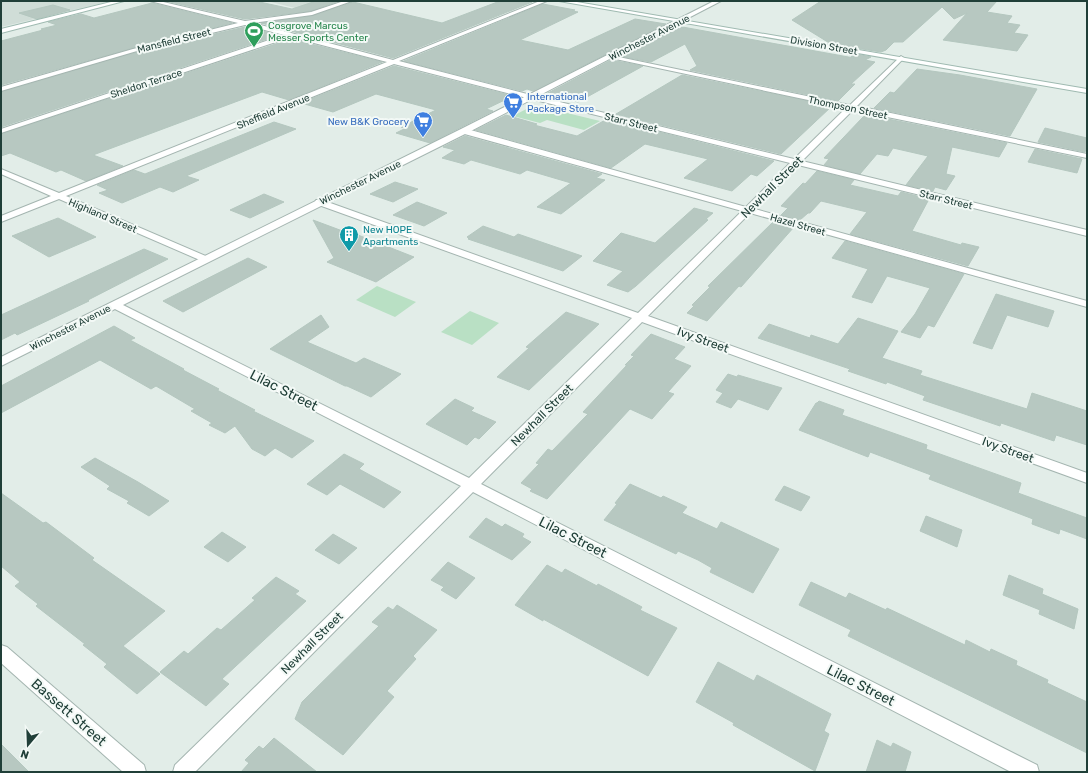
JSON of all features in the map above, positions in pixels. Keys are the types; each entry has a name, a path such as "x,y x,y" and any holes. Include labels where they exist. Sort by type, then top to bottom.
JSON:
{"street":[{"path":"1,31 122,1"},
{"name":"Starr Street","path":"153,1 245,23 530,97 1087,233"},
{"name":"Mansfield Street","path":"1,89 112,56 245,23 312,13 349,1"},
{"name":"Sheffield Avenue","path":"1,219 544,1"},
{"name":"Division Street","path":"562,1 1087,91"},
{"name":"Winchester Avenue","path":"1,362 319,202 464,131 718,1"},
{"name":"Sheldon Terrace","path":"1,131 290,35"},
{"name":"Thompson Street","path":"609,57 1087,156"},
{"name":"Newhall Street","path":"182,772 901,58"},
{"name":"Hazel Street","path":"464,131 1087,304"},
{"name":"Highland Street","path":"1,171 205,259"},
{"name":"Ivy Street","path":"319,202 1087,478"},
{"name":"Lilac Street","path":"115,305 471,485 1030,772"},
{"name":"Bassett Street","path":"1,652 137,772"}],"shaded area":[{"path":"1,1 111,1 1,27"},
{"path":"267,1 342,1 307,11"}],"green space":[{"path":"534,105 600,121 584,130 547,120 540,123 513,116"},
{"path":"377,286 416,302 395,317 356,300"},
{"path":"470,311 499,323 472,345 441,332"}],"building":[{"path":"166,1 255,1 292,9 316,1 339,1 311,11 245,19"},
{"path":"500,1 532,2 393,58 261,23 312,16 353,2 442,23"},
{"path":"821,1 997,1 987,12 1012,16 1007,23 1020,25 1014,33 1028,35 1017,51 943,40 967,13 954,19 942,7 903,42 894,42 886,50 881,52 831,44 792,20"},
{"path":"152,3 232,23 133,48 1,85 1,41 57,25 48,22 81,14 94,18"},
{"path":"543,4 575,10 572,11 578,12 520,40 568,50 635,19 666,24 533,91 527,89 522,91 404,61"},
{"path":"53,5 70,10 37,19 19,13"},
{"path":"677,26 854,58 845,52 871,57 865,60 875,62 851,84 855,84 838,101 690,70 697,66 685,44 651,62 619,56"},
{"path":"245,27 279,35 1,127 1,92 137,52"},
{"path":"291,39 382,62 289,100 262,92 93,155 123,166 86,181 61,170 56,172 10,153 1,156 1,134"},
{"path":"611,60 643,66 578,102 546,94"},
{"path":"394,66 513,96 486,109 493,111 430,143 396,133 406,128 401,127 436,110 376,94 333,112 301,103"},
{"path":"917,69 1037,89 1010,136 874,108 890,92 894,93"},
{"path":"682,75 832,106 781,154 616,114"},
{"path":"506,115 537,124 534,125 577,136 607,119 774,161 757,176 751,174 732,191 684,178 708,159 645,144 611,168 476,130"},
{"path":"868,115 1007,143 999,157 952,147 946,174 955,176 946,190 935,187 933,191 906,185 928,156 893,148 888,156 877,154 860,174 824,165 829,159 824,158 863,117"},
{"path":"274,122 296,129 186,176 199,180 173,192 160,187 122,203 99,193 108,190 97,185 134,170 145,174"},
{"path":"1045,128 1087,138 1085,152 1038,142"},
{"path":"465,136 602,174 596,178 605,180 561,214 537,207 571,183 527,170 520,174 471,160 464,164 442,158 455,150 443,147"},
{"path":"1035,149 1082,159 1077,173 1028,162"},
{"path":"817,171 854,180 850,185 898,196 901,192 929,199 912,231 961,245 962,243 979,247 968,266 850,234 867,212 821,201 810,213 800,220 781,215 788,208 781,206"},
{"path":"395,182 418,189 393,202 370,194"},
{"path":"264,194 284,202 250,218 230,210"},
{"path":"417,202 447,213 424,226 393,215"},
{"path":"694,208 713,213 706,219 708,220 636,286 628,292 607,285 623,271 593,261 621,233 655,243"},
{"path":"58,218 96,237 49,257 12,236"},
{"name":"New HOPE Apartments","path":"313,220 356,236 358,235 414,257 376,282 327,262 334,258"},
{"path":"774,221 794,227 741,287 739,286 707,321 687,313 694,306 692,305 710,287 708,286"},
{"path":"483,226 514,237 518,234 582,256 563,271 468,239 469,238 467,237"},
{"path":"845,241 964,274 934,327 928,325 920,338 901,332 915,314 930,288 887,276 872,303 852,297 868,269 832,258"},
{"path":"144,249 168,259 88,300 89,301 17,335 15,333 1,340 1,315"},
{"path":"248,258 267,267 183,312 163,301"},
{"path":"996,294 1054,311 1048,327 1007,315 992,349 973,343"},
{"path":"566,312 599,324 529,390 497,377 529,348 526,347"},
{"path":"321,315 329,327 307,342 356,363 364,358 401,374 371,397 345,386 270,349"},
{"path":"858,318 898,331 882,358 922,371 920,375 1027,409 1032,393 1087,411 1087,445 1056,435 1054,441 1001,423 1000,426 923,400 925,396 887,382 886,384 848,371 850,369 758,338 769,324 810,338 811,335 838,344"},
{"path":"114,326 135,338 130,340 255,410 253,411 314,441 292,458 275,448 265,456 252,449 235,426 225,433 209,425 212,423 191,411 195,409 156,386 151,389 100,360 1,413 1,386"},
{"path":"651,334 685,347 674,359 691,366 668,392 674,394 652,419 630,409 547,499 530,491 532,489 521,483 539,464 536,463 548,449 552,451 588,414 583,412 627,365 625,365 634,356 631,355"},
{"path":"728,374 737,377 738,375 782,388 768,410 738,399 731,408 716,402 723,393 716,390"},
{"path":"455,399 474,408 471,411 496,422 479,439 475,437 467,445 426,424"},
{"path":"819,401 844,410 842,415 927,445 926,449 1021,483 1018,493 1087,518 1087,539 1060,529 1059,534 1032,524 1033,519 929,479 931,475 870,452 868,457 799,430 816,403"},
{"path":"344,454 364,464 359,469 401,492 384,508 340,484 327,495 307,484"},
{"path":"95,458 169,501 149,516 127,503 129,501 107,489 110,486 81,467"},
{"path":"630,484 661,498 663,496 687,507 682,513 717,529 721,522 779,549 753,593 710,572 712,568 698,560 678,551 676,554 604,520"},
{"path":"784,486 810,497 801,511 775,500"},
{"path":"1,493 43,523 46,522 94,558 92,560 165,611 123,646 160,674 137,694 104,667 107,664 83,645 85,644 36,606 38,604 15,586 20,582 1,566"},
{"path":"926,516 962,530 957,547 920,531"},
{"path":"486,518 502,527 505,524 524,534 522,537 531,542 512,560 469,537"},
{"path":"222,532 246,547 228,562 204,547"},
{"path":"333,534 357,548 339,564 315,550"},
{"path":"448,562 475,578 456,599 441,590 444,587 431,580"},
{"path":"547,565 562,573 565,569 597,586 598,584 642,607 640,610 677,628 648,676 515,605"},
{"path":"1009,575 1043,589 1042,594 1078,609 1074,629 1039,614 1040,610 1003,595"},
{"path":"276,577 299,591 295,594 306,601 222,679 229,684 206,706 160,672 184,651 188,654 217,628 221,630 255,600 252,598"},
{"path":"811,582 846,598 849,593 886,610 887,608 965,645 966,640 990,652 991,649 1017,661 1016,665 1048,680 1047,683 1087,702 1087,753 848,636 851,630 799,605"},
{"path":"397,605 437,630 413,656 416,659 387,691 394,697 343,755 295,719 302,702 379,626 372,622 388,607 393,610"},
{"path":"718,662 754,681 757,675 831,714 824,731 829,734 815,771 733,725 734,723 696,702"},
{"path":"274,738 317,772 241,772 249,763 245,760 259,746 263,749"},
{"path":"877,740 891,747 893,743 911,752 905,772 866,772"},
{"path":"1,744 29,772 1,772"}],"place":[{"name":"Cosgrove Marcus Messer Sports Center","path":"254,48"},
{"name":"International Package Store","path":"513,119"},
{"name":"New B&K Grocery","path":"423,138"},
{"name":"New HOPE Apartments","path":"349,252"}]}
